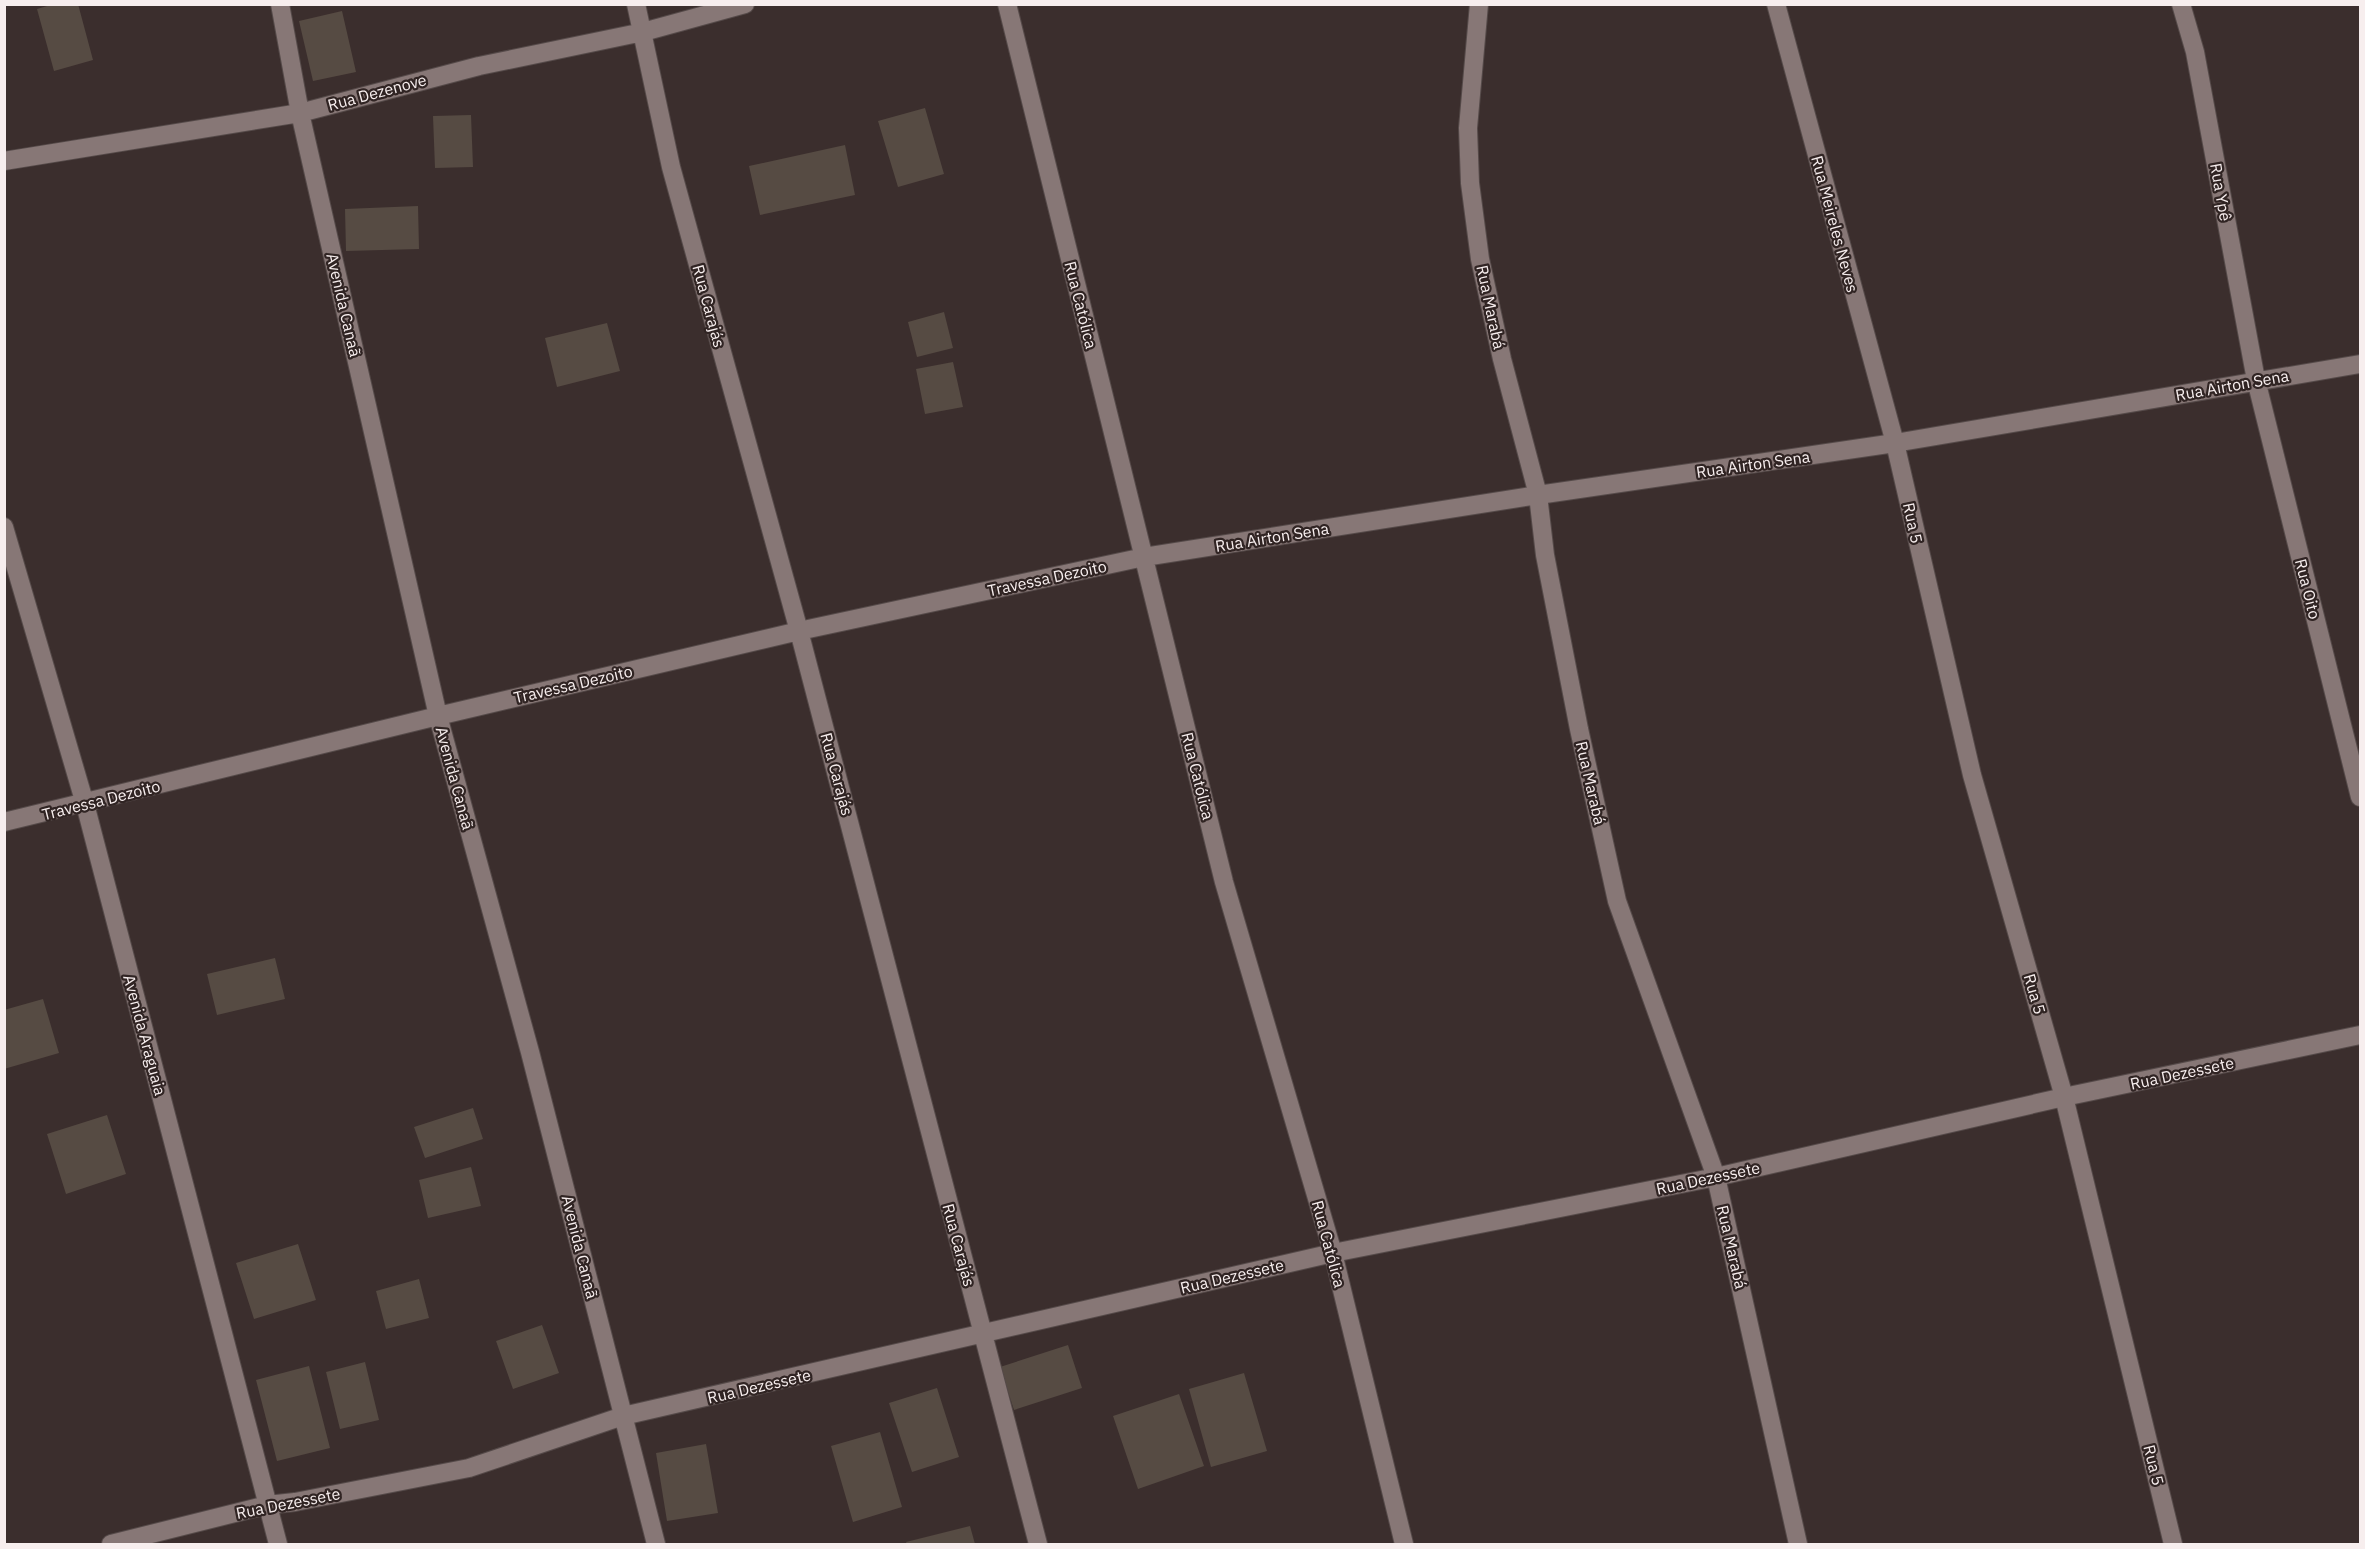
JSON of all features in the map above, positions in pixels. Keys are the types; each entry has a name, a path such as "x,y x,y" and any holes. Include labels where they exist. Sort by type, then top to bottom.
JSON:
{"street":[{"name":"Avenida Canaã","path":"280,4 300,112 438,716 530,1052 656,1545"},
{"name":"Rua Carajás","path":"636,4 671,167 799,631 1038,1545"},
{"name":"Rua Dezenove","path":"4,161 300,112 479,66 643,32 745,4"},
{"name":"Rua Católica","path":"1007,4 1224,882 1333,1253 1404,1545"},
{"name":"Rua Marabá","path":"1479,4 1468,128 1470,183 1480,259 1502,359 1538,495 1545,555 1579,729 1617,901 1716,1177 1798,1545"},
{"name":"Rua Meireles Neves","path":"1776,4 1895,443"},
{"name":"Rua Ypê","path":"2181,4 2195,52 2256,380"},
{"name":"Rua Airton Sena","path":"1144,557 1538,495 1895,443 2361,364"},
{"name":"Rua Oito","path":"2256,380 2361,797"},
{"name":"Rua 5","path":"1895,443 1972,775 2064,1096 2174,1545"},
{"name":"Avenida Araguaia","path":"4,527 85,804 278,1545"},
{"name":"Travessa Dezoito","path":"4,822 799,631 1144,557"},
{"name":"Rua Dezessete","path":"111,1545 267,1505 296,1502 469,1468 623,1416 684,1404 1333,1253 1716,1177 2064,1096 2361,1035"}],"building":[{"path":"54,4 78,4 93,60 54,71 37,9"},
{"path":"342,11 356,72 313,81 299,21"},
{"path":"925,108 944,174 898,187 878,121"},
{"path":"471,115 473,167 435,168 433,116"},
{"path":"845,145 855,195 760,215 749,166"},
{"path":"418,206 419,249 346,251 345,209"},
{"path":"944,312 953,348 917,357 908,322"},
{"path":"607,323 620,371 557,387 545,338"},
{"path":"953,362 963,407 925,414 916,369"},
{"path":"275,958 285,999 217,1015 207,974"},
{"path":"43,999 59,1053 4,1069 4,1010"},
{"path":"473,1108 483,1139 425,1158 414,1127"},
{"path":"107,1115 126,1174 66,1194 47,1134"},
{"path":"471,1167 481,1206 428,1218 419,1180"},
{"path":"298,1244 316,1300 254,1319 236,1263"},
{"path":"419,1279 429,1318 386,1329 376,1291"},
{"path":"542,1325 559,1373 513,1389 496,1341"},
{"path":"1068,1345 1082,1388 1014,1410 1000,1367"},
{"path":"365,1362 379,1420 340,1429 326,1372"},
{"path":"309,1366 330,1448 277,1461 256,1380"},
{"path":"1244,1373 1267,1451 1211,1467 1189,1389"},
{"path":"937,1388 959,1457 912,1472 889,1403"},
{"path":"1179,1394 1204,1466 1138,1489 1113,1416"},
{"path":"880,1432 902,1507 853,1522 831,1446"},
{"path":"706,1444 718,1513 667,1521 656,1453"},
{"path":"970,1526 975,1544 907,1544 906,1542"}]}
